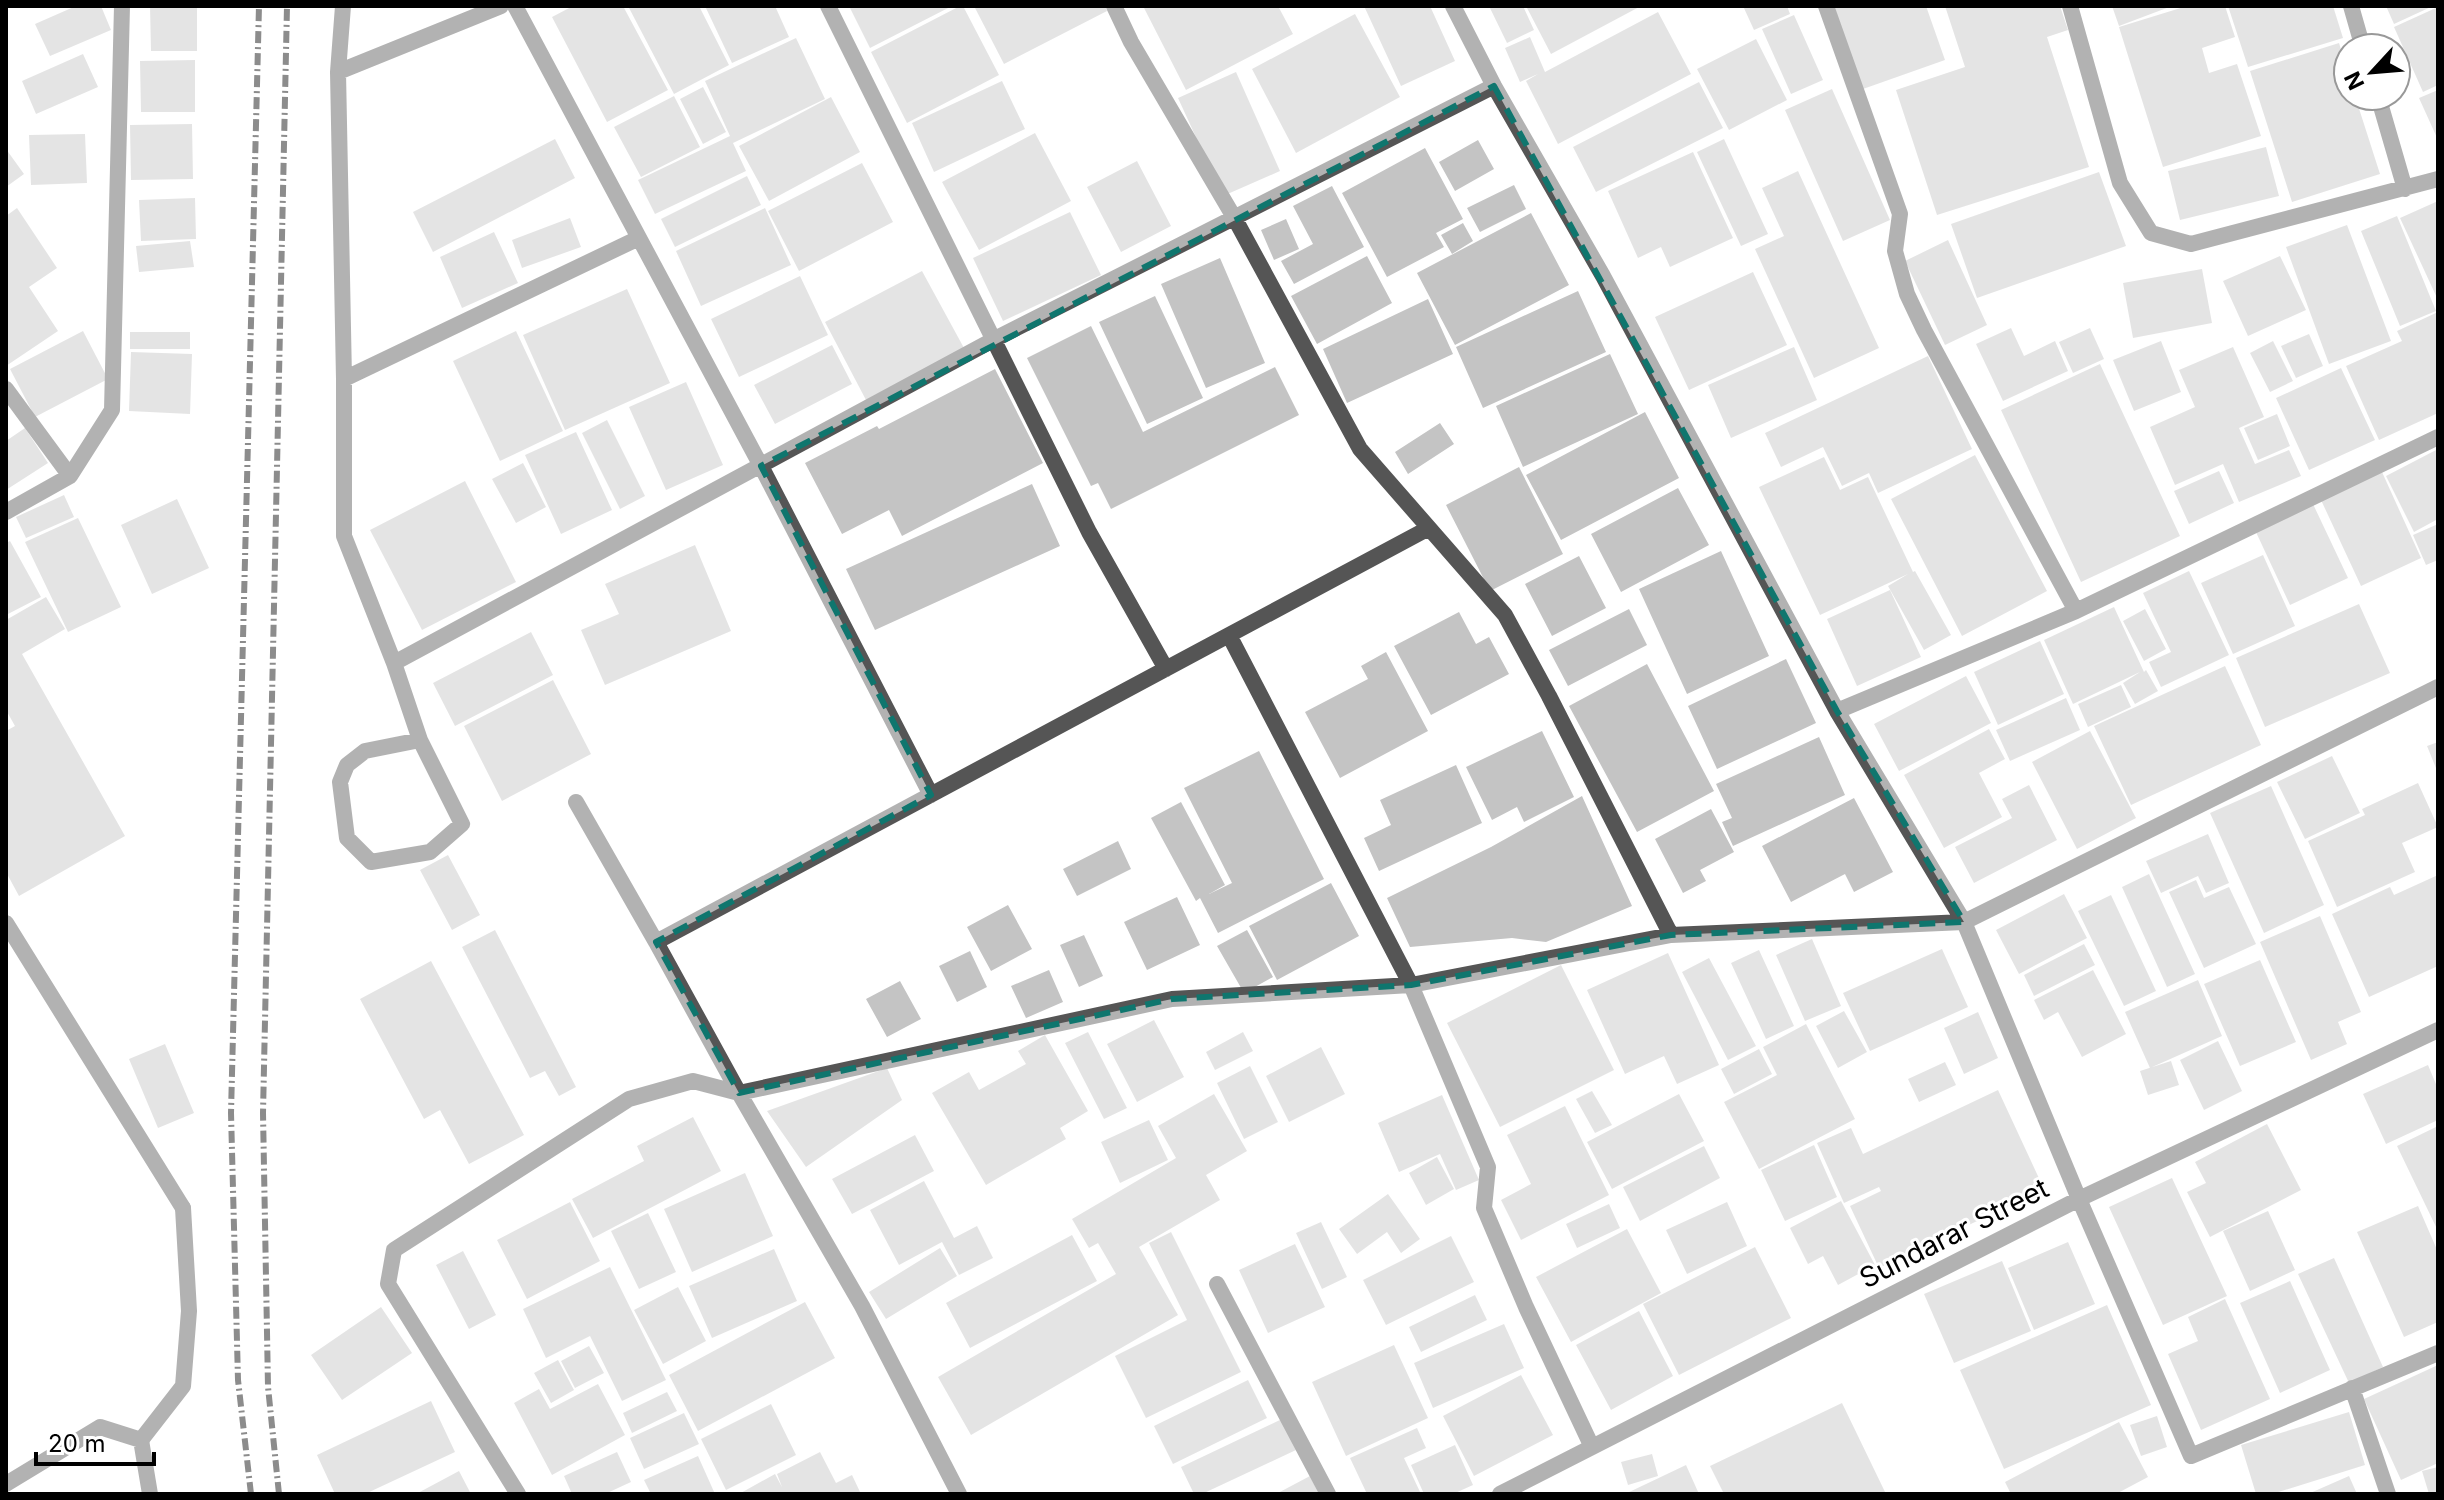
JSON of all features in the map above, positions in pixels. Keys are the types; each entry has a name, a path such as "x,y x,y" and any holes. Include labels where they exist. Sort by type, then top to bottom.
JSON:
{"street":[{"path":"6,512 70,476 112,410 122,6"},
{"path":"343,6 338,72 344,536 394,663 420,740 462,824 430,852 371,862 347,838 340,782 347,765 365,751 420,740"},
{"path":"338,72 501,6"},
{"path":"515,6 761,466 931,795"},
{"path":"828,6 1089,532 1166,669"},
{"path":"1114,6 1131,42 1235,219 1360,449 1505,615 1671,935"},
{"path":"1453,6 1494,86 1603,276 1837,711 1964,922 2079,1199 2191,1456 2438,1353"},
{"path":"1826,6 1900,214 1895,251 1907,294 2076,611"},
{"path":"2070,6 2120,183 2151,233 2191,244 2438,179"},
{"path":"2351,6 2358,32"},
{"path":"394,663 993,340 1494,86"},
{"path":"2383,112 2405,189"},
{"path":"344,379 639,238"},
{"path":"6,389 70,476"},
{"path":"1837,711 2076,611 2438,437"},
{"path":"656,942 1429,528"},
{"path":"1229,635 1411,985 1488,1167 1484,1208 1526,1307 1592,1447"},
{"path":"518,1494 388,1284 394,1250 629,1099 693,1081 739,1093 1172,999 1411,985 1671,935 1964,922 2438,687"},
{"path":"576,802 862,1306 959,1494"},
{"path":"6,923 183,1208 189,1311 183,1386 141,1440 150,1494"},
{"name":"Sundarar Street","path":"1500,1494 2079,1199 2438,1030"},
{"path":"1217,1284 1328,1494"},
{"path":"2352,1388 2388,1494"},
{"path":"6,1484 100,1427 141,1440"}],"highlighted area":[{"path":"1494,86 1837,711 1964,922 1671,935 1411,985 1172,999 739,1093 656,942 931,795 761,466"}],"building":[{"path":"76,6 101,6 111,30 50,56 35,24"},
{"path":"150,6 197,6 197,51 151,51"},
{"path":"573,6 623,6 668,90 607,122 552,17"},
{"path":"628,6 699,6 729,65 674,94"},
{"path":"705,6 775,6 789,37 732,63"},
{"path":"849,6 952,6 870,48"},
{"path":"963,6 999,75 907,123 871,52"},
{"path":"974,6 1105,6 1107,11 1004,64"},
{"path":"1143,6 1278,6 1293,34 1186,90"},
{"path":"1364,6 1430,6 1455,61 1401,86"},
{"path":"1489,6 1523,6 1534,30 1507,43"},
{"path":"1526,6 1641,6 1551,54"},
{"path":"1743,6 1787,6 1790,14 1754,30"},
{"path":"1834,6 1926,6 1945,60 1863,89"},
{"path":"1945,6 2060,6 2068,30 2047,37 2089,167 1937,215 1896,90 1965,67"},
{"path":"2112,6 2172,6 2119,26"},
{"path":"2187,6 2225,6 2235,37 2202,48 2209,73 2237,64 2261,136 2163,167 2119,27"},
{"path":"2228,6 2333,6 2341,32 2332,32 2332,41 2248,67"},
{"path":"2386,6 2433,6 2394,24"},
{"path":"2438,7 2438,85 2423,92 2412,67 2412,32 2396,32 2394,27"},
{"path":"1658,12 1691,74 1558,144 1526,81 1538,74 1520,82 1505,48 1530,37 1545,72"},
{"path":"1355,14 1400,97 1296,153 1252,69"},
{"path":"1794,15 1823,80 1791,94 1762,29"},
{"path":"796,38 825,99 733,143 746,171 655,214 638,180 730,136 705,81"},
{"path":"1756,39 1787,100 1729,130 1697,69"},
{"path":"2332,45 2332,112 2360,112 2380,174 2292,202 2250,71"},
{"path":"83,54 98,87 36,114 22,81"},
{"path":"195,60 195,112 141,112 140,61"},
{"path":"1236,72 1280,171 1223,196 1178,98"},
{"path":"1002,81 1025,129 934,172 912,123"},
{"path":"1699,82 1723,128 1596,192 1573,147"},
{"path":"703,87 726,132 703,144 680,99"},
{"path":"1832,89 1890,220 1843,241 1785,110"},
{"path":"2438,90 2438,140 2419,98"},
{"path":"674,96 700,147 641,177 614,127"},
{"path":"831,97 860,152 769,201 739,146"},
{"path":"192,124 193,179 131,180 130,125"},
{"path":"1035,133 1071,201 979,250 942,182"},
{"path":"85,134 87,183 31,185 29,135"},
{"path":"555,139 575,178 433,252 413,212"},
{"path":"1724,139 1768,234 1741,246 1697,152"},
{"path":"1478,140 1494,169 1455,191 1439,162"},
{"path":"2266,147 2279,196 2180,220 2168,171"},
{"path":"1425,148 1463,219 1436,233 1444,247 1387,277 1342,193"},
{"path":"6,149 24,174 6,187"},
{"path":"1693,152 1733,238 1670,267 1661,247 1638,258 1608,191"},
{"path":"1137,161 1171,226 1121,252 1087,187"},
{"path":"862,163 893,222 799,271 768,211"},
{"path":"1798,171 1879,348 1814,378 1755,249 1784,236 1762,188"},
{"path":"2099,172 2126,246 1977,298 1951,224"},
{"path":"747,176 761,205 675,247 661,219"},
{"path":"1514,185 1526,209 1480,232 1467,208"},
{"path":"1332,186 1364,247 1294,284 1281,261 1313,244 1293,206"},
{"path":"195,198 196,239 141,241 139,200"},
{"path":"2438,201 2438,300 2400,218"},
{"path":"17,208 57,268 29,287 58,331 6,366 6,216"},
{"path":"765,208 791,265 701,306 676,251"},
{"path":"1070,212 1101,275 1003,321 973,258"},
{"path":"1531,213 1569,285 1455,345 1417,273"},
{"path":"2397,216 2436,311 2400,326 2361,231"},
{"path":"570,218 581,247 522,268 512,240"},
{"path":"1286,219 1299,249 1274,260 1261,230"},
{"path":"1463,223 1473,241 1452,254 1441,235"},
{"path":"2347,225 2391,341 2329,364 2286,247"},
{"path":"494,232 518,283 462,308 440,257"},
{"path":"1948,240 1987,325 1945,345 1905,261"},
{"path":"190,241 194,267 139,272 136,246"},
{"path":"1367,256 1392,303 1317,344 1291,296"},
{"path":"2280,256 2306,310 2248,336 2223,281"},
{"path":"1220,258 1265,363 1206,388 1161,284"},
{"path":"2202,269 2212,323 2133,338 2123,283"},
{"path":"922,271 964,348 866,400 825,322"},
{"path":"1753,272 1787,345 1689,390 1655,317"},
{"path":"800,276 828,335 739,377 711,319"},
{"path":"627,289 670,383 565,430 523,335"},
{"path":"1578,291 1606,352 1483,408 1456,347"},
{"path":"1155,296 1203,398 1147,424 1099,322"},
{"path":"1428,299 1453,354 1347,403 1323,349"},
{"path":"2438,312 2438,413 2379,440 2346,366 2402,341 2397,331"},
{"path":"1091,326 1143,432 1275,367 1299,415 1111,509 1098,483 1091,486 1027,358"},
{"path":"2011,328 2024,356 2055,341 2068,371 2003,401 1976,344"},
{"path":"2090,328 2104,359 2073,373 2059,342"},
{"path":"83,331 108,379 35,417 10,369"},
{"path":"516,331 563,431 500,461 453,361"},
{"path":"130,332 190,332 190,349 130,349"},
{"path":"2309,334 2323,366 2296,378 2281,346"},
{"path":"2161,341 2181,392 2134,411 2113,360"},
{"path":"2273,341 2293,381 2270,392 2250,353"},
{"path":"832,345 852,384 775,424 754,385"},
{"path":"1794,347 1817,400 1731,438 1708,385"},
{"path":"2233,347 2264,417 2239,428 2255,464 2289,450 2301,476 2239,502 2223,464 2175,485 2150,427 2195,407 2179,370"},
{"path":"131,352 192,354 190,414 129,411"},
{"path":"1610,354 1638,414 1523,467 1496,406"},
{"path":"1928,356 1972,449 1878,493 1869,473 1842,486 1823,447 1781,467 1765,433"},
{"path":"2100,364 2180,536 2081,582 2001,410"},
{"path":"2341,368 2375,440 2309,470 2276,398"},
{"path":"995,369 1043,463 902,536 889,510 842,534 805,463"},
{"path":"686,382 723,465 666,490 629,407"},
{"path":"1645,412 1679,478 1561,540 1526,475"},
{"path":"2277,414 2290,446 2258,460 2244,428"},
{"path":"607,420 645,496 620,509 582,433"},
{"path":"1440,423 1454,444 1408,474 1395,452"},
{"path":"25,428 48,463 6,490 6,441"},
{"path":"576,432 612,510 561,534 525,455"},
{"path":"2438,449 2438,519 2414,532 2386,476"},
{"path":"1975,455 2047,591 1962,636 1891,499"},
{"path":"1824,457 1840,490 1868,477 1913,572 1951,635 1924,650 1888,586 1908,574 1820,615 1759,487"},
{"path":"523,463 546,507 516,523 492,479"},
{"path":"1519,467 1563,554 1490,591 1446,505"},
{"path":"2219,471 2234,503 2189,524 2174,491"},
{"path":"2382,472 2421,558 2361,586 2321,500"},
{"path":"465,481 516,582 422,630 370,530"},
{"path":"1032,484 1060,546 875,630 846,569"},
{"path":"1678,488 1709,545 1621,592 1591,534"},
{"path":"64,495 74,517 26,538 16,517"},
{"path":"177,499 209,568 152,594 121,525"},
{"path":"2313,504 2348,578 2290,605 2255,530"},
{"path":"78,518 121,607 68,632 25,542"},
{"path":"2438,524 2438,560 2426,565 2413,535"},
{"path":"10,541 41,597 6,615 6,543"},
{"path":"695,545 731,631 605,685 581,630 619,614 605,584"},
{"path":"1721,551 1769,656 1687,694 1639,589"},
{"path":"2263,555 2295,626 2233,654 2201,583"},
{"path":"1579,556 1606,608 1552,636 1525,584"},
{"path":"2189,571 2229,655 2161,687 2149,662 2171,652 2143,593"},
{"path":"1890,590 1921,657 1857,686 1827,619"},
{"path":"46,597 65,629 22,654 125,836 19,896 6,872 6,731 15,726 6,710 6,620"},
{"path":"2359,604 2390,673 2265,727 2236,658"},
{"path":"2114,607 2144,672 2146,670 2158,691 2135,704 2123,683 2140,672 2073,704 2044,640"},
{"path":"1629,609 1647,645 1568,686 1549,650"},
{"path":"2145,609 2166,649 2144,661 2123,621"},
{"path":"1459,612 1476,644 1489,637 1509,674 1431,715 1394,646"},
{"path":"531,632 553,675 455,726 433,683"},
{"path":"2040,641 2064,694 1998,725 1974,672"},
{"path":"1386,652 1428,731 1340,778 1305,712 1368,679 1361,666"},
{"path":"1786,659 1816,723 1717,769 1688,706"},
{"path":"1647,664 1714,791 1637,832 1569,706"},
{"path":"2225,666 2261,745 2131,805 2094,726"},
{"path":"1966,676 1991,723 1899,771 1874,724"},
{"path":"553,680 591,754 502,801 464,726"},
{"path":"2121,685 2131,707 2088,727 2078,704"},
{"path":"2066,698 2080,730 2010,761 1996,730"},
{"path":"1989,729 2005,759 1979,773 2002,817 1944,848 1904,775"},
{"path":"1542,731 1574,797 1524,822 1517,807 1492,820 1466,767"},
{"path":"2090,731 2136,818 2077,849 2032,762"},
{"path":"1819,737 1845,795 1733,846 1722,822 1732,818 1716,784"},
{"path":"2438,742 2438,773 2427,746"},
{"path":"1259,751 1324,879 1218,933 1200,898 1196,901 1151,818 1181,802 1225,885 1209,894 1232,883 1184,788"},
{"path":"2332,756 2360,813 2305,839 2277,782"},
{"path":"1456,765 1482,823 1379,871 1364,838 1391,825 1380,800"},
{"path":"2418,783 2438,827 2402,843 2415,872 2337,907 2308,841 2365,815 2362,809"},
{"path":"2029,785 2057,840 1974,883 1955,847 2012,818 2002,799"},
{"path":"2271,786 2324,905 2264,933 2210,813"},
{"path":"1582,796 1632,906 1546,942 1512,938 1410,947 1387,898 1491,847"},
{"path":"1854,798 1893,872 1854,892 1845,874 1791,902 1762,846"},
{"path":"1711,809 1734,852 1700,870 1706,881 1683,893 1655,839"},
{"path":"2208,834 2229,883 2206,893 2198,876 2161,893 2146,861"},
{"path":"1118,841 1131,869 1077,896 1063,869"},
{"path":"448,855 480,915 452,930 420,870"},
{"path":"2149,874 2195,974 2167,987 2122,887"},
{"path":"2438,875 2438,966 2369,997 2332,914 2390,887 2394,895"},
{"path":"2196,880 2204,898 2229,887 2256,944 2204,968 2169,892"},
{"path":"1331,883 1359,936 1277,980 1249,926"},
{"path":"2064,894 2087,938 2019,974 1996,930"},
{"path":"2111,895 2156,991 2124,1006 2078,911"},
{"path":"1177,897 1200,945 1147,970 1124,922"},
{"path":"1008,905 1032,949 991,971 967,927"},
{"path":"2320,916 2361,1012 2338,1022 2347,1044 2311,1060 2260,942"},
{"path":"495,930 576,1087 559,1096 545,1071 530,1078 462,947"},
{"path":"1247,930 1273,977 1244,993 1217,946"},
{"path":"1084,935 1103,976 1079,987 1060,945"},
{"path":"1812,939 1841,1006 1805,1021 1776,955"},
{"path":"2084,944 2095,965 2034,996 2024,975"},
{"path":"1942,949 1968,1007 1870,1051 1843,993"},
{"path":"1759,950 1794,1026 1766,1039 1731,963"},
{"path":"970,951 987,987 957,1002 939,966"},
{"path":"1668,953 1719,1065 1677,1084 1664,1056 1625,1074 1587,990"},
{"path":"1709,958 1756,1046 1728,1060 1682,972"},
{"path":"2260,960 2296,1042 2240,1066 2204,984"},
{"path":"431,961 524,1135 469,1164 440,1110 424,1119 360,999"},
{"path":"1561,965 1614,1070 1500,1127 1447,1023"},
{"path":"1049,970 1063,1002 1026,1018 1011,986"},
{"path":"2093,970 2126,1034 2082,1057 2058,1012 2044,1020 2034,1000"},
{"path":"2198,980 2222,1036 2150,1068 2125,1012"},
{"path":"900,981 921,1019 887,1037 866,999"},
{"path":"1844,1011 1867,1052 1838,1068 1816,1026"},
{"path":"1978,1012 1998,1058 1964,1074 1944,1028"},
{"path":"1154,1020 1184,1077 1137,1102 1107,1044"},
{"path":"1806,1024 1855,1119 1759,1169 1724,1102 1777,1075 1763,1047"},
{"path":"1088,1032 1127,1108 1104,1119 1065,1043"},
{"path":"1243,1032 1253,1051 1215,1070 1206,1052"},
{"path":"1045,1035 1088,1111 1060,1128 1066,1139 986,1185 932,1093 969,1072 979,1090 1026,1064 1018,1051"},
{"path":"2218,1041 2242,1091 2204,1110 2180,1060"},
{"path":"165,1044 194,1113 158,1128 129,1059"},
{"path":"1321,1047 1345,1094 1289,1122 1266,1076"},
{"path":"1759,1049 1772,1074 1734,1094 1721,1069"},
{"path":"2171,1061 2179,1085 2148,1095 2140,1071"},
{"path":"1945,1062 1956,1085 1919,1102 1908,1079"},
{"path":"2428,1065 2438,1089 2438,1120 2386,1144 2363,1094"},
{"path":"1250,1066 1278,1122 1244,1139 1217,1083"},
{"path":"887,1068 902,1100 806,1167 767,1111"},
{"path":"1998,1090 2044,1189 1879,1268 1850,1206 1881,1191 1879,1187 1844,1203 1817,1143 1851,1128 1863,1154"},
{"path":"1592,1091 1612,1125 1595,1133 1576,1099"},
{"path":"1214,1094 1247,1151 1206,1175 1220,1200 1139,1247 1178,1315 971,1435 938,1377 1116,1274 1098,1243 1089,1248 1072,1219 1176,1158 1158,1126"},
{"path":"1679,1094 1704,1141 1612,1189 1587,1142"},
{"path":"1442,1095 1479,1180 1456,1190 1440,1154 1399,1172 1378,1123"},
{"path":"1565,1106 1609,1195 1521,1240 1501,1200 1531,1184 1507,1135"},
{"path":"693,1117 721,1171 593,1238 572,1199 644,1161 637,1146"},
{"path":"1149,1120 1168,1160 1120,1183 1101,1142"},
{"path":"2267,1124 2301,1190 2210,1237 2187,1192 2206,1183 2195,1162"},
{"path":"2438,1126 2438,1231 2397,1146"},
{"path":"915,1135 934,1171 852,1214 832,1179"},
{"path":"1814,1145 1837,1197 1785,1221 1761,1170"},
{"path":"1704,1146 1720,1178 1640,1221 1623,1187"},
{"path":"1437,1157 1454,1189 1426,1205 1409,1173"},
{"path":"745,1173 773,1236 692,1272 664,1209"},
{"path":"2172,1178 2227,1296 2163,1325 2109,1207"},
{"path":"924,1181 954,1238 977,1226 993,1258 959,1275 942,1242 899,1265 870,1210"},
{"path":"1388,1194 1420,1239 1401,1253 1387,1232 1357,1254 1339,1229"},
{"path":"1841,1201 1875,1265 1838,1285 1823,1256 1808,1264 1790,1228"},
{"path":"570,1202 600,1261 527,1299 497,1240"},
{"path":"1727,1202 1747,1246 1687,1274 1666,1230"},
{"path":"1609,1204 1620,1228 1577,1248 1566,1224"},
{"path":"2418,1206 2438,1252 2438,1322 2404,1337 2357,1232"},
{"path":"2268,1211 2295,1270 2250,1291 2223,1231"},
{"path":"648,1213 676,1272 639,1289 611,1231"},
{"path":"1321,1222 1347,1277 1322,1289 1296,1233"},
{"path":"1627,1229 1661,1293 1571,1342 1536,1277"},
{"path":"1171,1232 1241,1372 1146,1418 1115,1356 1187,1320 1149,1243"},
{"path":"1072,1235 1097,1281 970,1348 946,1303"},
{"path":"1451,1236 1474,1282 1386,1325 1363,1280"},
{"path":"2068,1242 2095,1304 2034,1330 2008,1268"},
{"path":"1295,1244 1325,1307 1268,1333 1239,1270"},
{"path":"1755,1247 1791,1318 1679,1375 1643,1304"},
{"path":"940,1248 957,1276 886,1319 869,1292"},
{"path":"774,1249 797,1301 712,1338 689,1286"},
{"path":"463,1251 496,1315 469,1329 436,1265"},
{"path":"2334,1258 2383,1367 2349,1383 2298,1274"},
{"path":"2002,1261 2031,1331 1954,1363 1924,1294"},
{"path":"610,1267 666,1380 622,1401 590,1336 546,1358 523,1309"},
{"path":"2290,1281 2330,1370 2280,1393 2240,1303"},
{"path":"678,1287 706,1341 663,1364 634,1310"},
{"path":"1475,1295 1487,1320 1421,1352 1409,1327"},
{"path":"2225,1299 2270,1399 2201,1430 2168,1354 2198,1341 2188,1317"},
{"path":"805,1302 835,1358 698,1431 669,1375"},
{"path":"2107,1305 2151,1405 2004,1469 1960,1370"},
{"path":"381,1307 412,1353 342,1400 311,1355"},
{"path":"1639,1311 1673,1376 1611,1410 1576,1345"},
{"path":"1504,1324 1524,1368 1433,1408 1414,1363"},
{"path":"1394,1345 1428,1418 1346,1456 1312,1382"},
{"path":"589,1346 604,1373 575,1388 561,1361"},
{"path":"558,1360 574,1390 551,1403 534,1373"},
{"path":"2438,1365 2438,1463 2401,1480 2364,1399"},
{"path":"1521,1375 1553,1435 1474,1476 1443,1416"},
{"path":"1248,1380 1267,1418 1173,1464 1154,1426"},
{"path":"598,1384 625,1435 552,1475 514,1403 539,1389 550,1409"},
{"path":"667,1392 677,1411 632,1433 623,1413"},
{"path":"431,1401 455,1452 365,1494 335,1494 317,1455"},
{"path":"1842,1403 1886,1494 1724,1494 1710,1466"},
{"path":"771,1404 796,1455 726,1490 701,1439"},
{"path":"2349,1412 2365,1465 2272,1494 2256,1494 2241,1445"},
{"path":"684,1413 699,1444 644,1469 630,1438"},
{"path":"2157,1416 2167,1447 2141,1456 2130,1425"},
{"path":"1282,1419 1296,1450 1202,1494 1194,1494 1181,1467"},
{"path":"2119,1422 2148,1477 2116,1494 2011,1494 2005,1482"},
{"path":"1417,1428 1426,1448 1404,1458 1421,1494 1367,1494 1350,1458"},
{"path":"1455,1445 1473,1485 1453,1494 1424,1494 1411,1465"},
{"path":"617,1452 631,1482 605,1494 572,1494 564,1476"},
{"path":"820,1452 836,1483 852,1475 861,1494 739,1494 775,1474 782,1487 777,1474"},
{"path":"1652,1454 1658,1476 1628,1485 1621,1462"},
{"path":"698,1456 715,1494 651,1494 644,1480"},
{"path":"1686,1465 1699,1494 1625,1494"},
{"path":"2438,1467 2438,1494 2429,1494 2422,1471"},
{"path":"459,1471 471,1494 416,1494"},
{"path":"1310,1476 1319,1494 1276,1494"},
{"path":"2349,1476 2357,1494 2308,1494"}],"railway":[{"path":"251,1494 238,1380 231,1113 259,6"},
{"path":"279,1494 268,1387 263,1113 287,6"}]}
